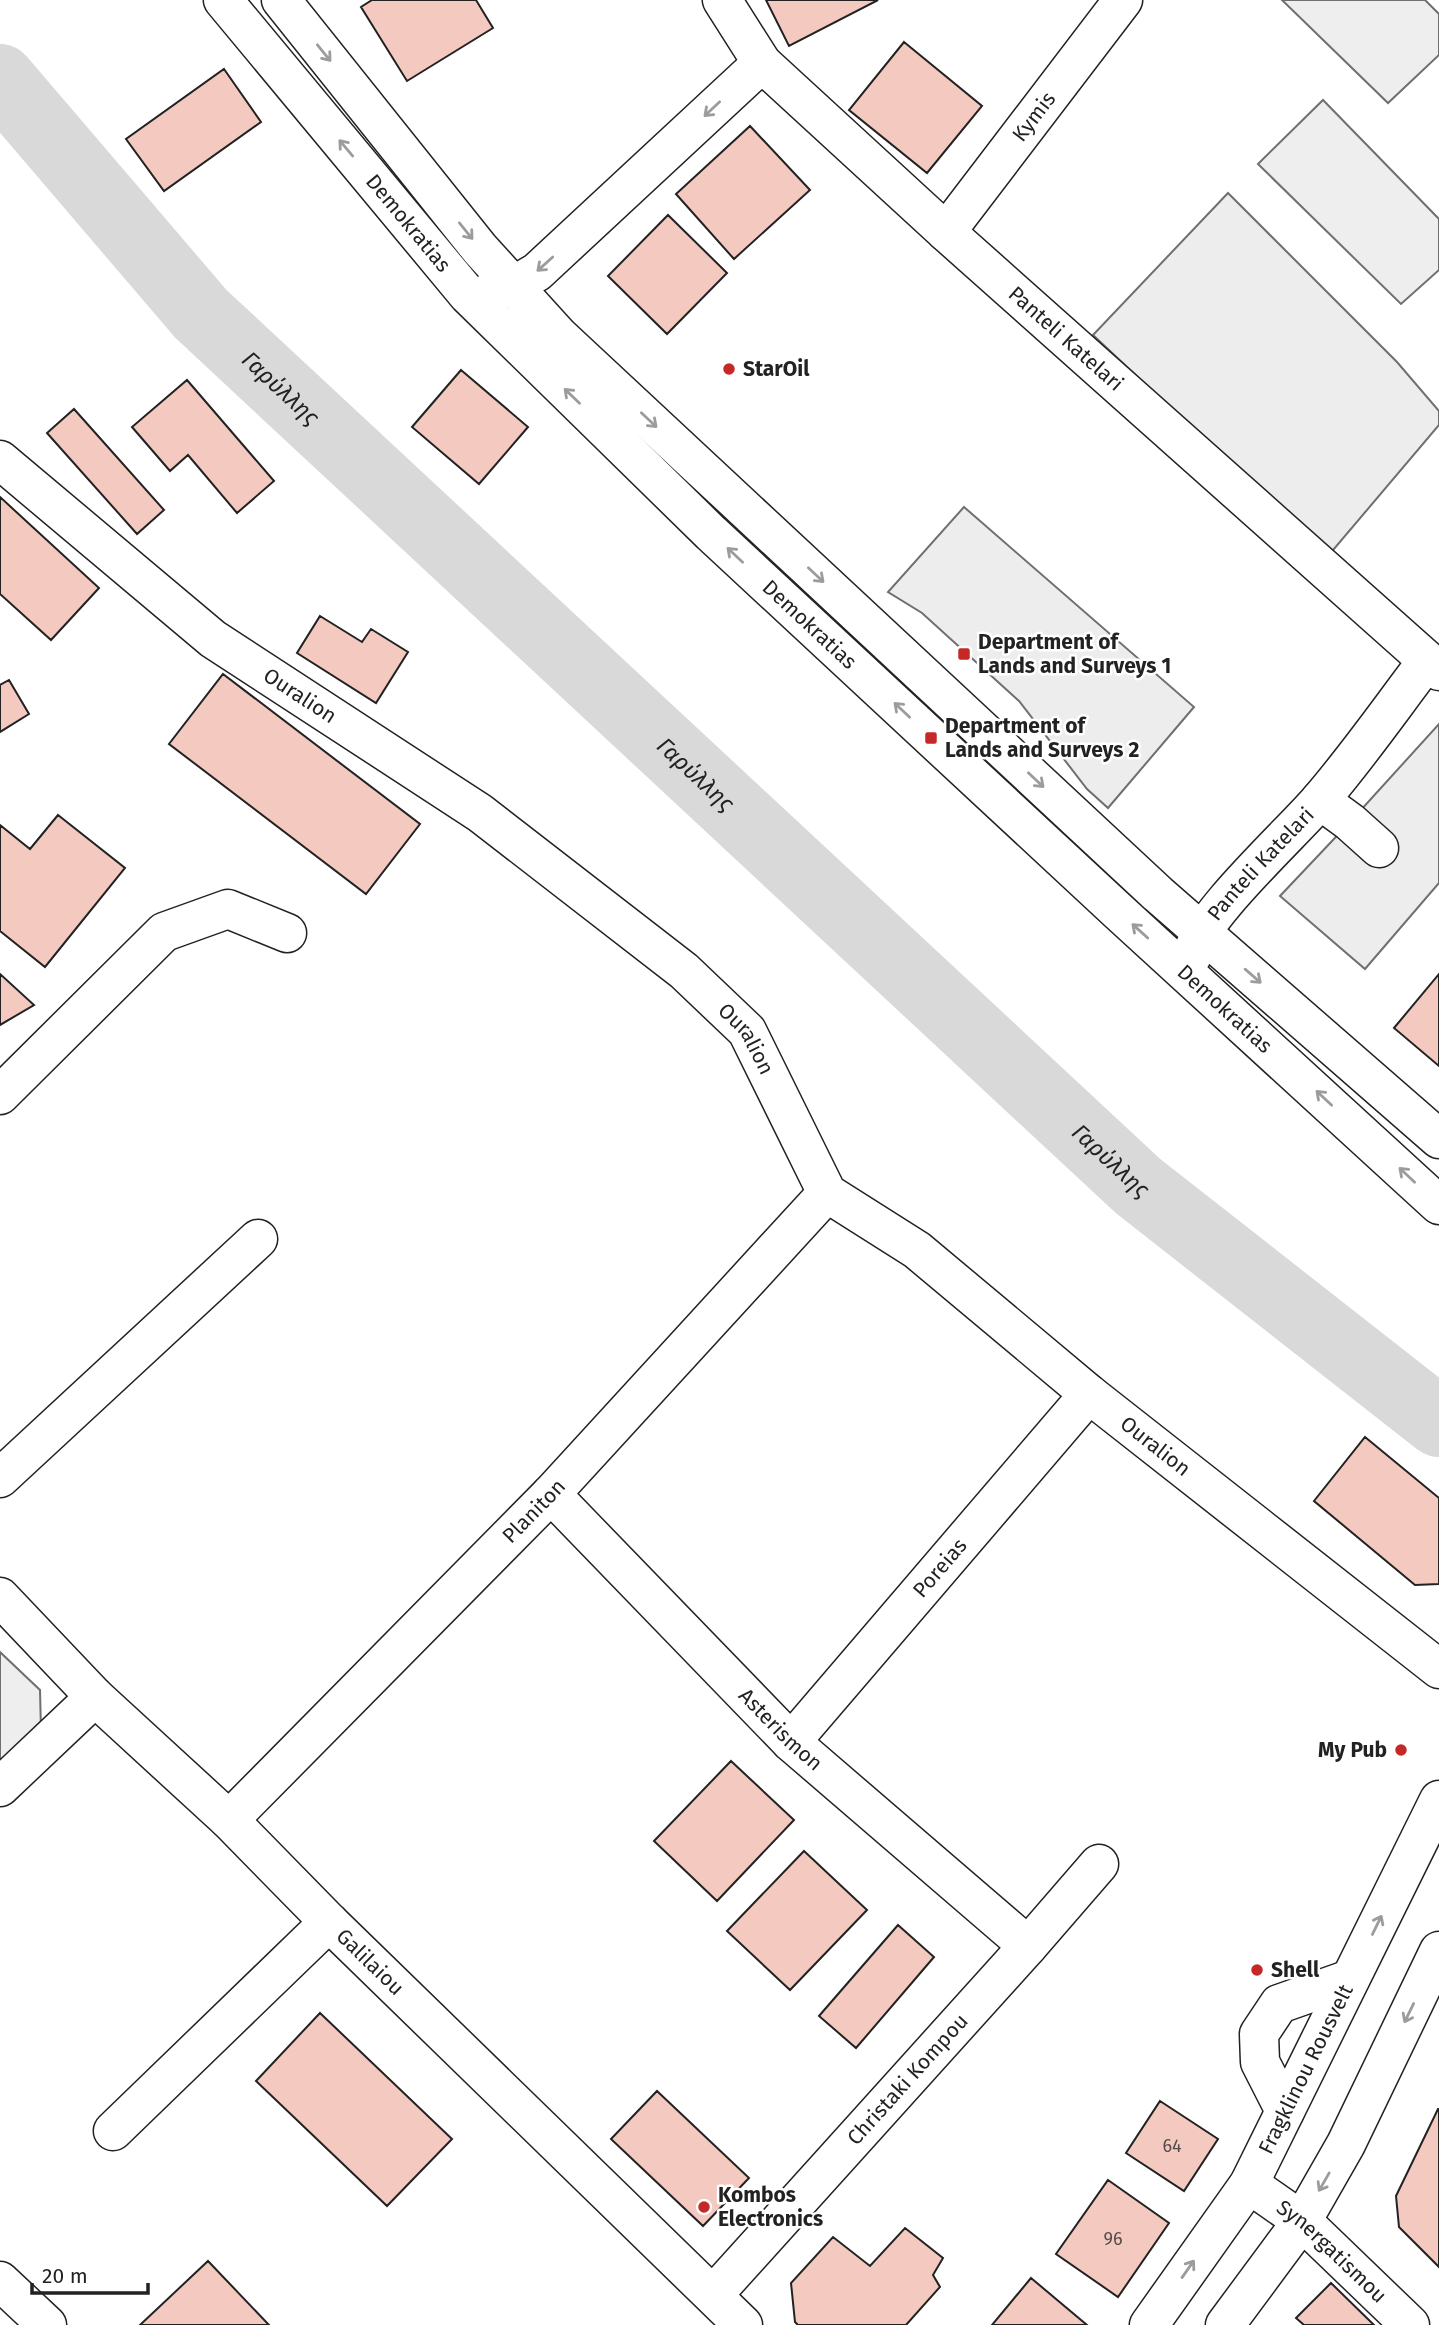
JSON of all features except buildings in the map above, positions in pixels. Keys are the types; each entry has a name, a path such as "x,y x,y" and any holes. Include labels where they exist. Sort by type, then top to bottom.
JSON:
{"street":[{"name":"Demokratias","path":"223,0 468,295 721,542 1439,1205"},
{"name":"Demokratias","path":"281,0 480,249 559,336 1158,894 1439,1139"},
{"name":"Panteli Katelari","path":"722,0 762,63 946,232 1433,666 1320,800 1224,903 1202,932 1192,952 1191,977"},
{"name":"Kymis","path":"946,232 1123,0"},
{"path":"468,295 492,293 513,286 537,272 762,63"},
{"name":"Ouralion","path":"0,460 213,639 480,813 684,971 747,1031 827,1193 917,1250 1089,1394 1439,1669"},
{"path":"1320,800 1379,848"},
{"path":"0,1095 164,932 228,909 287,933"},
{"name":"Planiton","path":"229,1820 551,1494 827,1193"},
{"path":"0,1478 258,1239"},
{"name":"Poreias","path":"792,1742 1089,1394"},
{"name":"Asterismon","path":"551,1494 792,1742 1028,1946"},
{"name":"Galilaiou","path":"0,1597 95,1697 229,1820 329,1922 743,2325"},
{"path":"0,1787 95,1697"},
{"name":"Fragklinou Rousvelt","path":"1149,2325 1249,2184 1439,1800"},
{"name":"Christaki Kompou","path":"714,2294 1099,1864"},
{"path":"113,2132 329,1922"},
{"path":"1225,2325 1302,2221 1346,2144 1439,1951"},
{"path":"1285,2111 1260,2062 1259,2034 1279,2004 1350,1979"},
{"name":"Synergatismou","path":"1249,2184 1302,2221 1410,2325"},
{"path":"0,2281 47,2325"}],"shaded area":[{"path":"1282,0 1425,0 1439,14 1439,55 1388,103"},
{"path":"1323,100 1439,219 1439,270 1401,304 1258,164"},
{"path":"1228,193 1397,362 1439,411 1439,425 1328,556 1093,335"},
{"path":"964,507 1194,707 1108,808 1087,789 1019,701 922,613 888,592"},
{"path":"1439,724 1439,883 1365,969 1280,896"},
{"path":"0,1652 40,1690 41,1731 0,1770"}],"waterway":[{"name":"Γαρύλλης","path":"0,79 201,314 1138,1186 1439,1422"}],"place":[{"name":"StarOil","path":"729,369"},
{"name":"Department of Lands and Surveys 1","path":"964,654"},
{"name":"Department of Lands and Surveys 2","path":"931,738"},
{"name":"My Pub","path":"1401,1750"},
{"name":"Shell","path":"1257,1970"},
{"name":"Kombos Electronics","path":"704,2207"}]}
